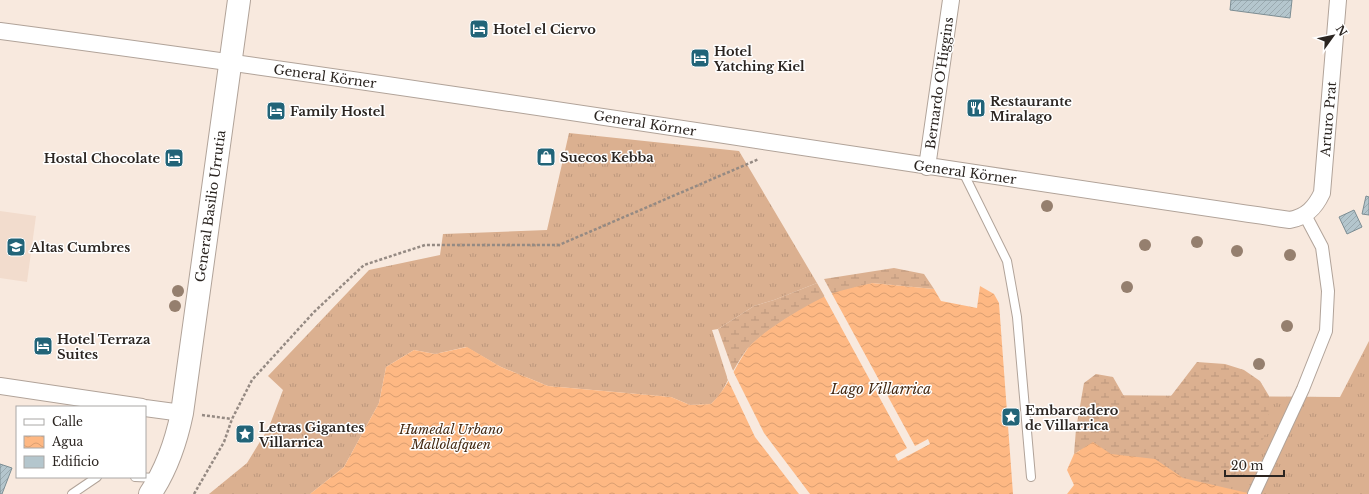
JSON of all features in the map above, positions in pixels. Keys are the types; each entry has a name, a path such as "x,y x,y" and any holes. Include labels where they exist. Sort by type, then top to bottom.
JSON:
{"main road":[{"name":"General Basilio Urrutia","path":"155,486 172,453 182,413 239,0"}],"street":[{"name":"Bernardo O'Higgins","path":"927,167 951,0"},
{"name":"Arturo Prat","path":"1297,218 1318,203 1322,193 1338,0"},
{"name":"General Körner","path":"0,31 230,62 783,144 927,167 1297,218"},
{"path":"1254,494 1303,389 1326,331 1328,291 1322,247 1297,218"},
{"path":"0,386 135,406"},
{"path":"146,408 182,413"}],"lane":[{"path":"963,172 1007,261 1017,317 1031,476"},
{"path":"72,494 96,478"},
{"path":"137,478 155,486"}],"path":[{"path":"194,494 224,442 232,419 252,380 314,312 364,265 426,245 559,245 718,178 773,152 783,144"},
{"path":"182,413 232,419"}],"shaded area":[{"name":"Altas Cumbres","path":"0,211 36,216 27,282 0,278"}],"green space":[{"path":"569,133 739,151 817,283 774,300 754,306 718,329 712,330 728,380 720,395 711,404 690,405 671,397 548,386 501,367 466,347 435,354 414,350 386,367 379,403 344,467 310,494 209,494 247,463 269,427 283,390 268,376 369,270 440,255 443,234 547,230"},
{"path":"894,268 924,274 934,289 872,283 832,294 824,279"},
{"path":"817,283 825,297 786,319 758,338 745,352 733,371 718,329 754,306 774,300"},
{"path":"1369,341 1369,494 1076,494 1085,395 1340,397"},
{"path":"1197,362 1225,364 1244,370 1260,381 1269,396 1268,431 1257,449 1236,472 1232,490 1183,478 1155,459 1111,454 1093,442 1074,454 1076,429 1084,383 1096,374 1113,377 1125,398 1150,403 1171,396"}],"water":[{"name":"Lago Villarrica","path":"872,283 934,289 941,301 977,308 980,286 994,294 999,303 1013,494 310,494 344,467 379,403 386,367 414,350 435,354 467,347 501,367 548,386 671,397 690,405 711,404 722,391 748,348 764,333 801,309 824,297 833,293"},
{"path":"1093,442 1111,454 1155,459 1183,478 1252,494 1067,494 1074,485 1067,470 1074,454"}],"pier":[{"path":"831,292 915,446 928,439 930,444 898,461 895,455 907,448 824,296"},
{"path":"732,369 764,433 810,494 799,494 755,437 728,380 727,377"}],"building":[{"path":"1231,0 1292,0 1290,18 1230,10"},
{"path":"1366,196 1369,197 1369,215 1362,214"},
{"path":"1354,210 1362,227 1347,234 1339,217"},
{"path":"0,464 12,468 2,494 0,494"}],"place":[{"name":"Hotel el Ciervo","path":"479,29"},
{"name":"Hotel Yatching Kiel","path":"700,58"},
{"name":"Restaurante Miralago","path":"976,108"},
{"name":"Family Hostel","path":"276,111"},
{"name":"Suecos Kebba","path":"546,157"},
{"name":"Hostal Chocolate","path":"174,158"},
{"name":"Altas Cumbres","path":"16,247"},
{"name":"Hotel Terraza Suites","path":"43,346"},
{"name":"Embarcadero de Villarrica","path":"1011,417"},
{"name":"Letras Gigantes Villarrica","path":"245,434"}],"park label":[{"name":"Humedal Urbano Mallolafquen","path":"451,436"}]}
